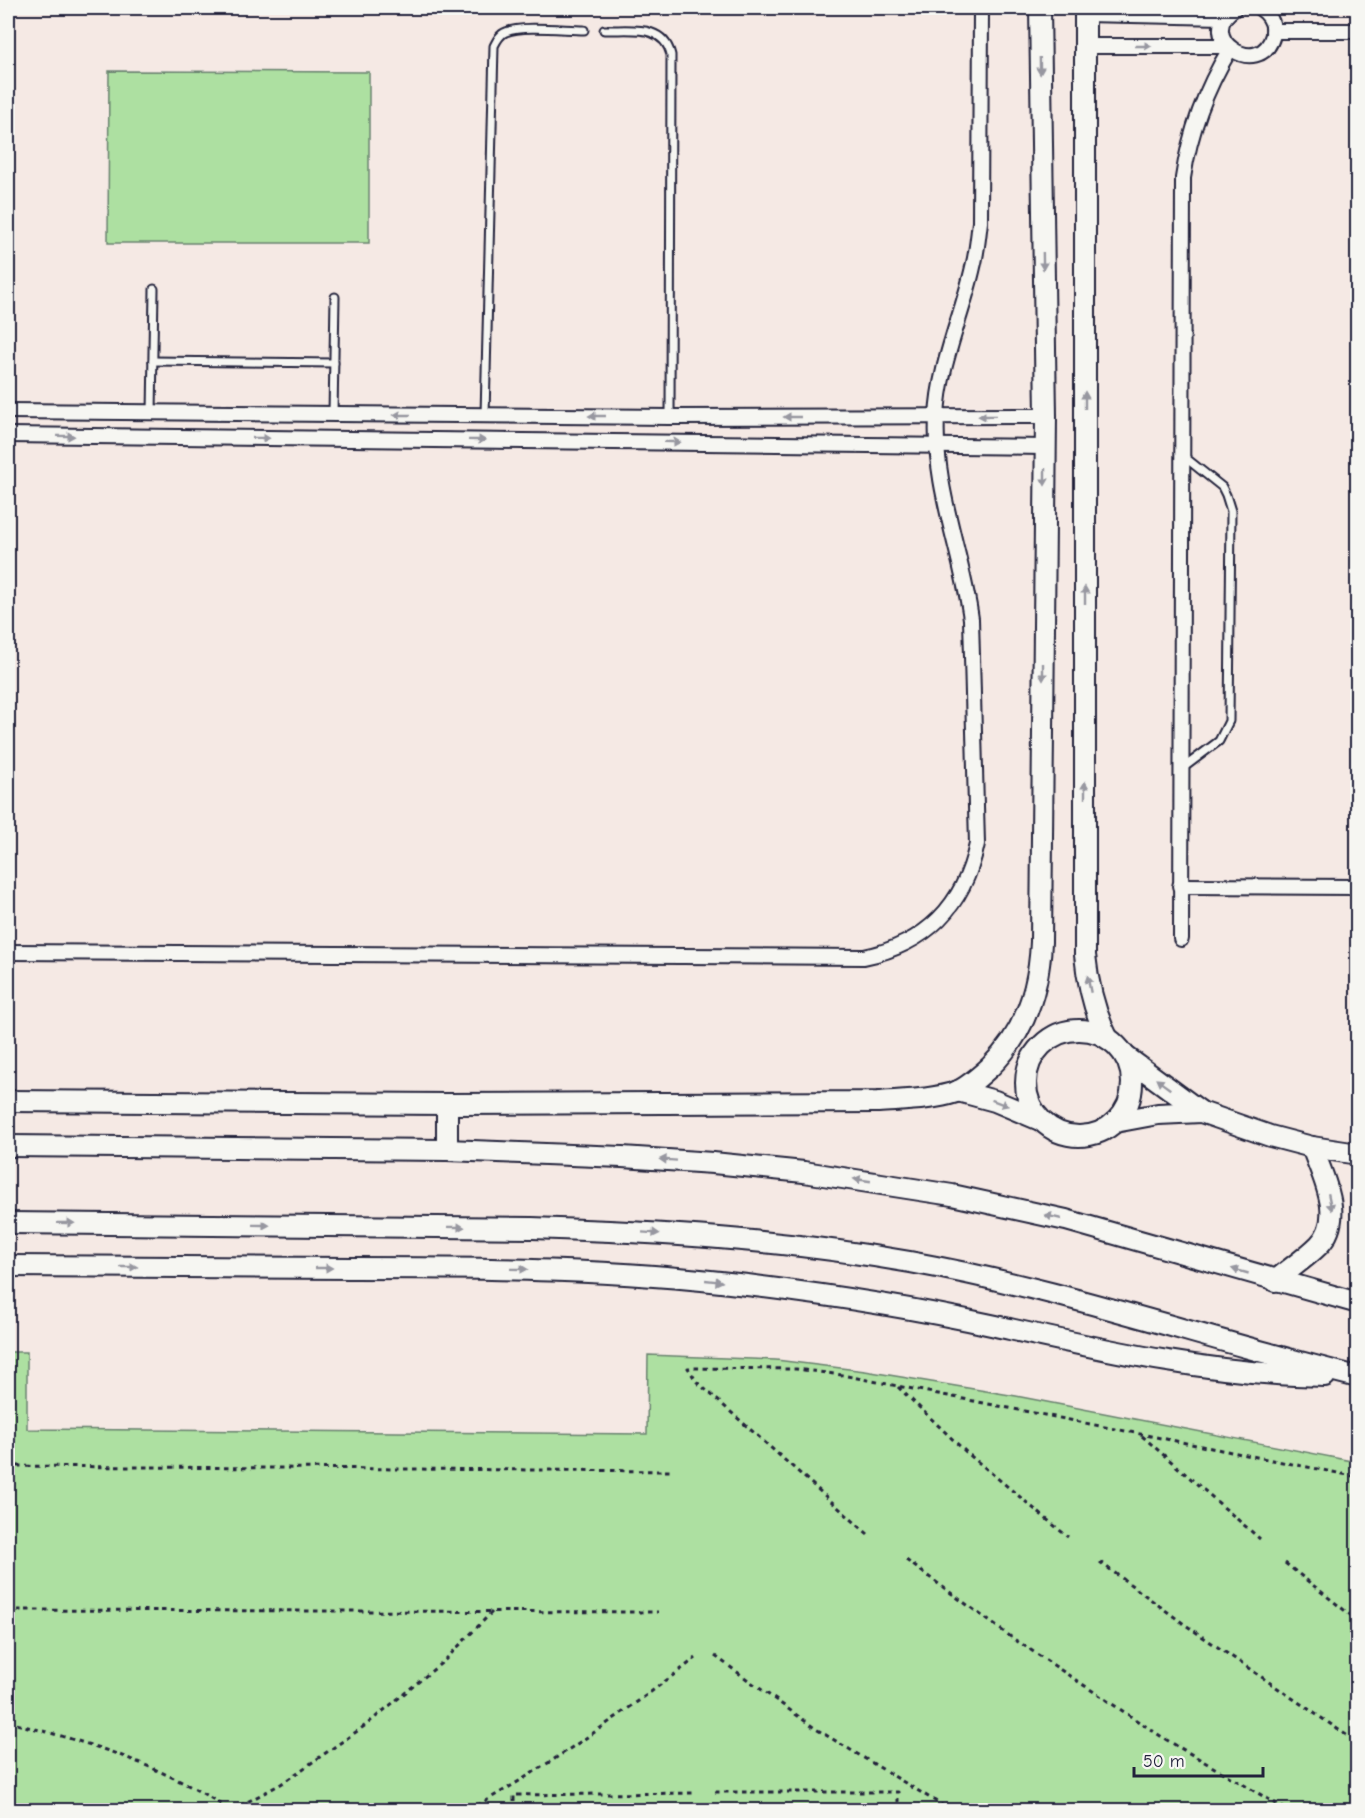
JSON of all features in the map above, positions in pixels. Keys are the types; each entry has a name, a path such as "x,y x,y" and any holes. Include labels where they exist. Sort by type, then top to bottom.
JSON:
{"street":[{"path":"8,952 864,957 882,954 929,929 952,904 968,875 977,844 971,619 966,585 945,499 937,445 937,417 948,355 978,243 981,8"},
{"path":"8,1101 447,1104 849,1103 907,1100 958,1091 980,1076 999,1058 1015,1037 1028,1014 1036,989 1041,952 1046,416 1040,8"},
{"path":"1260,8 1268,14 1274,31 1268,45 1256,54 1241,55 1229,47 1221,32 1229,11 1084,10 1085,955 1092,998 1098,1019 1108,1039 1125,1056 1201,1112 1270,1136 1312,1147 1358,1154"},
{"path":"1274,31 1358,31"},
{"path":"1084,46 1229,47"},
{"path":"1181,939 1183,178 1187,151 1203,98 1229,47"},
{"path":"8,411 670,417 1046,416"},
{"path":"8,435 1045,447"},
{"path":"1180,886 1358,887"},
{"path":"1040,1120 1028,1100 1025,1088 1029,1065 1036,1051 1051,1038 1074,1031 1086,1031 1108,1039"},
{"path":"1015,1037 1036,1051"},
{"path":"1115,1122 1129,1102 1131,1091 1130,1067 1125,1056"},
{"path":"958,1091 995,1101 1040,1120 1060,1133 1071,1136 1095,1134 1115,1122 1158,1114 1201,1112"},
{"path":"447,1104 447,1150"},
{"path":"8,1146 447,1150 713,1163 894,1185 952,1195 1066,1220 1358,1303"},
{"path":"1275,1281 1320,1244 1330,1226 1332,1208 1312,1147"},
{"path":"8,1223 532,1228 608,1230 760,1242 911,1262 995,1280 1130,1314 1355,1377"},
{"path":"8,1266 517,1269 645,1274 864,1301 996,1326 1139,1357 1209,1368 1355,1377"}],"lane":[{"path":"485,415 494,46 505,32 516,30 584,30"},
{"path":"604,30 648,31 658,34 665,40 671,55 670,417"},
{"path":"152,412 154,289"},
{"path":"333,414 335,297"},
{"path":"153,361 334,363"},
{"path":"1181,454 1222,487 1229,502 1231,519 1229,721 1219,741 1181,770"}],"path":[{"path":"868,1534 697,1382 688,1368 796,1369 897,1386 1358,1477"},
{"path":"897,1386 966,1452 1068,1537"},
{"path":"1141,1435 1260,1539"},
{"path":"8,1466 671,1471"},
{"path":"906,1560 1011,1637 1155,1733 1287,1810"},
{"path":"1100,1562 1184,1624 1358,1743"},
{"path":"1285,1563 1358,1621"},
{"path":"8,1610 658,1612"},
{"path":"8,1722 74,1738 139,1761 231,1810 280,1784 366,1725 445,1660 492,1612"},
{"path":"715,1656 816,1729 950,1810"},
{"path":"468,1810 550,1761 650,1693 696,1658"},
{"path":"506,1788 514,1795 695,1793"},
{"path":"715,1792 898,1792 898,1810"},
{"path":"514,1795 514,1810"}],"green space":[{"path":"109,71 369,72 369,243 108,243"},
{"path":"8,1352 27,1352 27,1429 647,1434 648,1355 776,1360 865,1371 1016,1396 1357,1462 1357,1810 8,1810"}]}
